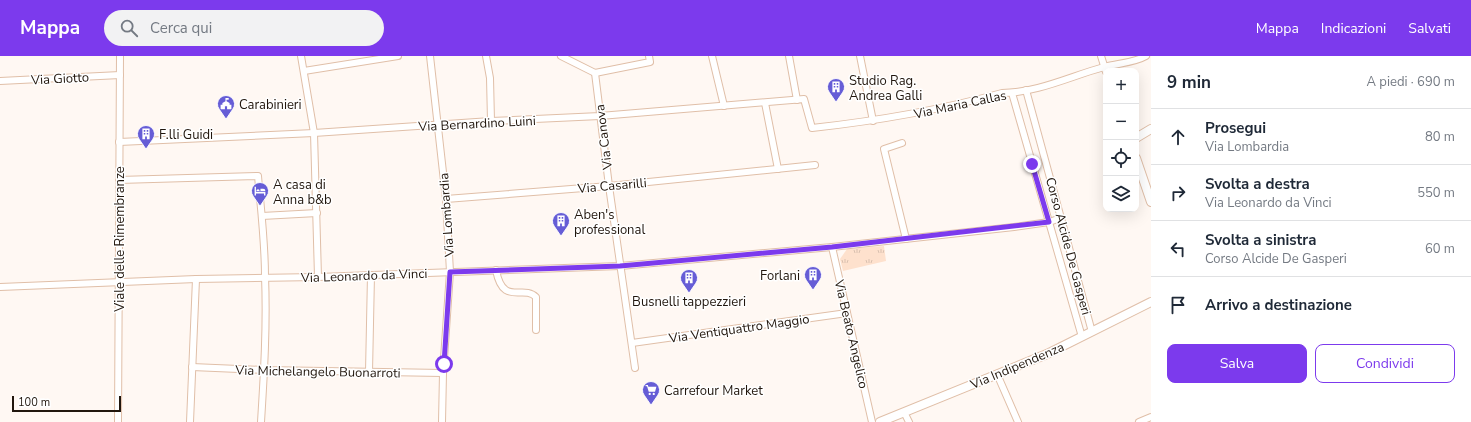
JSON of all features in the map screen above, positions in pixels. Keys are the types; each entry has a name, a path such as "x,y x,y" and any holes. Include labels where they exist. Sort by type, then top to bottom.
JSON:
{"street":[{"name":"Viale delle Rimembranze","path":"118,422 118,180 120,56"},
{"path":"301,56 314,133 318,277"},
{"path":"304,71 398,56"},
{"name":"Via Lombardia","path":"430,56 446,199 450,272 442,422"},
{"path":"486,56 490,78 492,121"},
{"path":"561,56 595,73 650,62 649,56"},
{"path":"712,56 724,106"},
{"path":"788,56 797,100"},
{"path":"860,56 873,121"},
{"path":"1101,56 1105,68"},
{"name":"Via Maria Callas","path":"1109,68 1146,56"},
{"name":"Via Maria Callas","path":"797,100 804,99 812,128 873,121 935,110 1002,93 1012,93 1026,90 1103,70"},
{"name":"Via Canova","path":"595,73 609,186 635,368"},
{"name":"Via Giotto","path":"0,81 120,75"},
{"name":"Corso Alcide De Gasperi","path":"1026,90 1092,332"},
{"name":"Corso Alcide De Gasperi","path":"1012,93 1082,337"},
{"name":"Via Bernardino Luini","path":"119,142 314,133 492,121 600,116 797,100"},
{"path":"765,103 778,169"},
{"path":"1139,136 1151,129"},
{"path":"902,143 884,148 906,239"},
{"name":"Via Casarilli","path":"446,199 609,186 815,165"},
{"path":"1139,167 1151,202"},
{"path":"118,180 258,176 266,277 264,370 261,422"},
{"path":"262,216 317,213"},
{"name":"Via Leonardo da Vinci","path":"0,286 266,277 318,277 620,266 906,239 1049,222 1061,218"},
{"name":"Via Beato Angelico","path":"832,247 872,422"},
{"path":"496,270 499,282 507,291 514,293 530,293 536,297 536,330"},
{"path":"369,372 371,275"},
{"path":"190,422 196,279"},
{"name":"Via Indipendenza","path":"880,422 1046,354 1151,302"},
{"name":"Via Ventiquattro Maggio","path":"632,343 846,313"},
{"name":"Via Michelangelo Buonarroti","path":"192,367 264,370 444,373"},
{"path":"998,374 1018,422"},
{"path":"904,412 909,422"},
{"path":"1139,422 1151,417"}],"green space":[{"path":"884,246 886,261 843,271 840,259 847,249"}],"place":[{"name":"Studio Rag. Andrea Galli","path":"836,102"},
{"name":"Carabinieri","path":"226,119"},
{"name":"F.lli Guidi","path":"146,149"},
{"name":"A casa di Anna b&b","path":"260,206"},
{"name":"Aben's professional","path":"561,236"},
{"name":"Forlani","path":"813,290"},
{"name":"Busnelli tappezzieri","path":"689,293"},
{"name":"Carrefour Market","path":"651,405"}],"route":[{"path":"444,364 450,272 620,266 832,247 1049,222 1032,164"}]}
